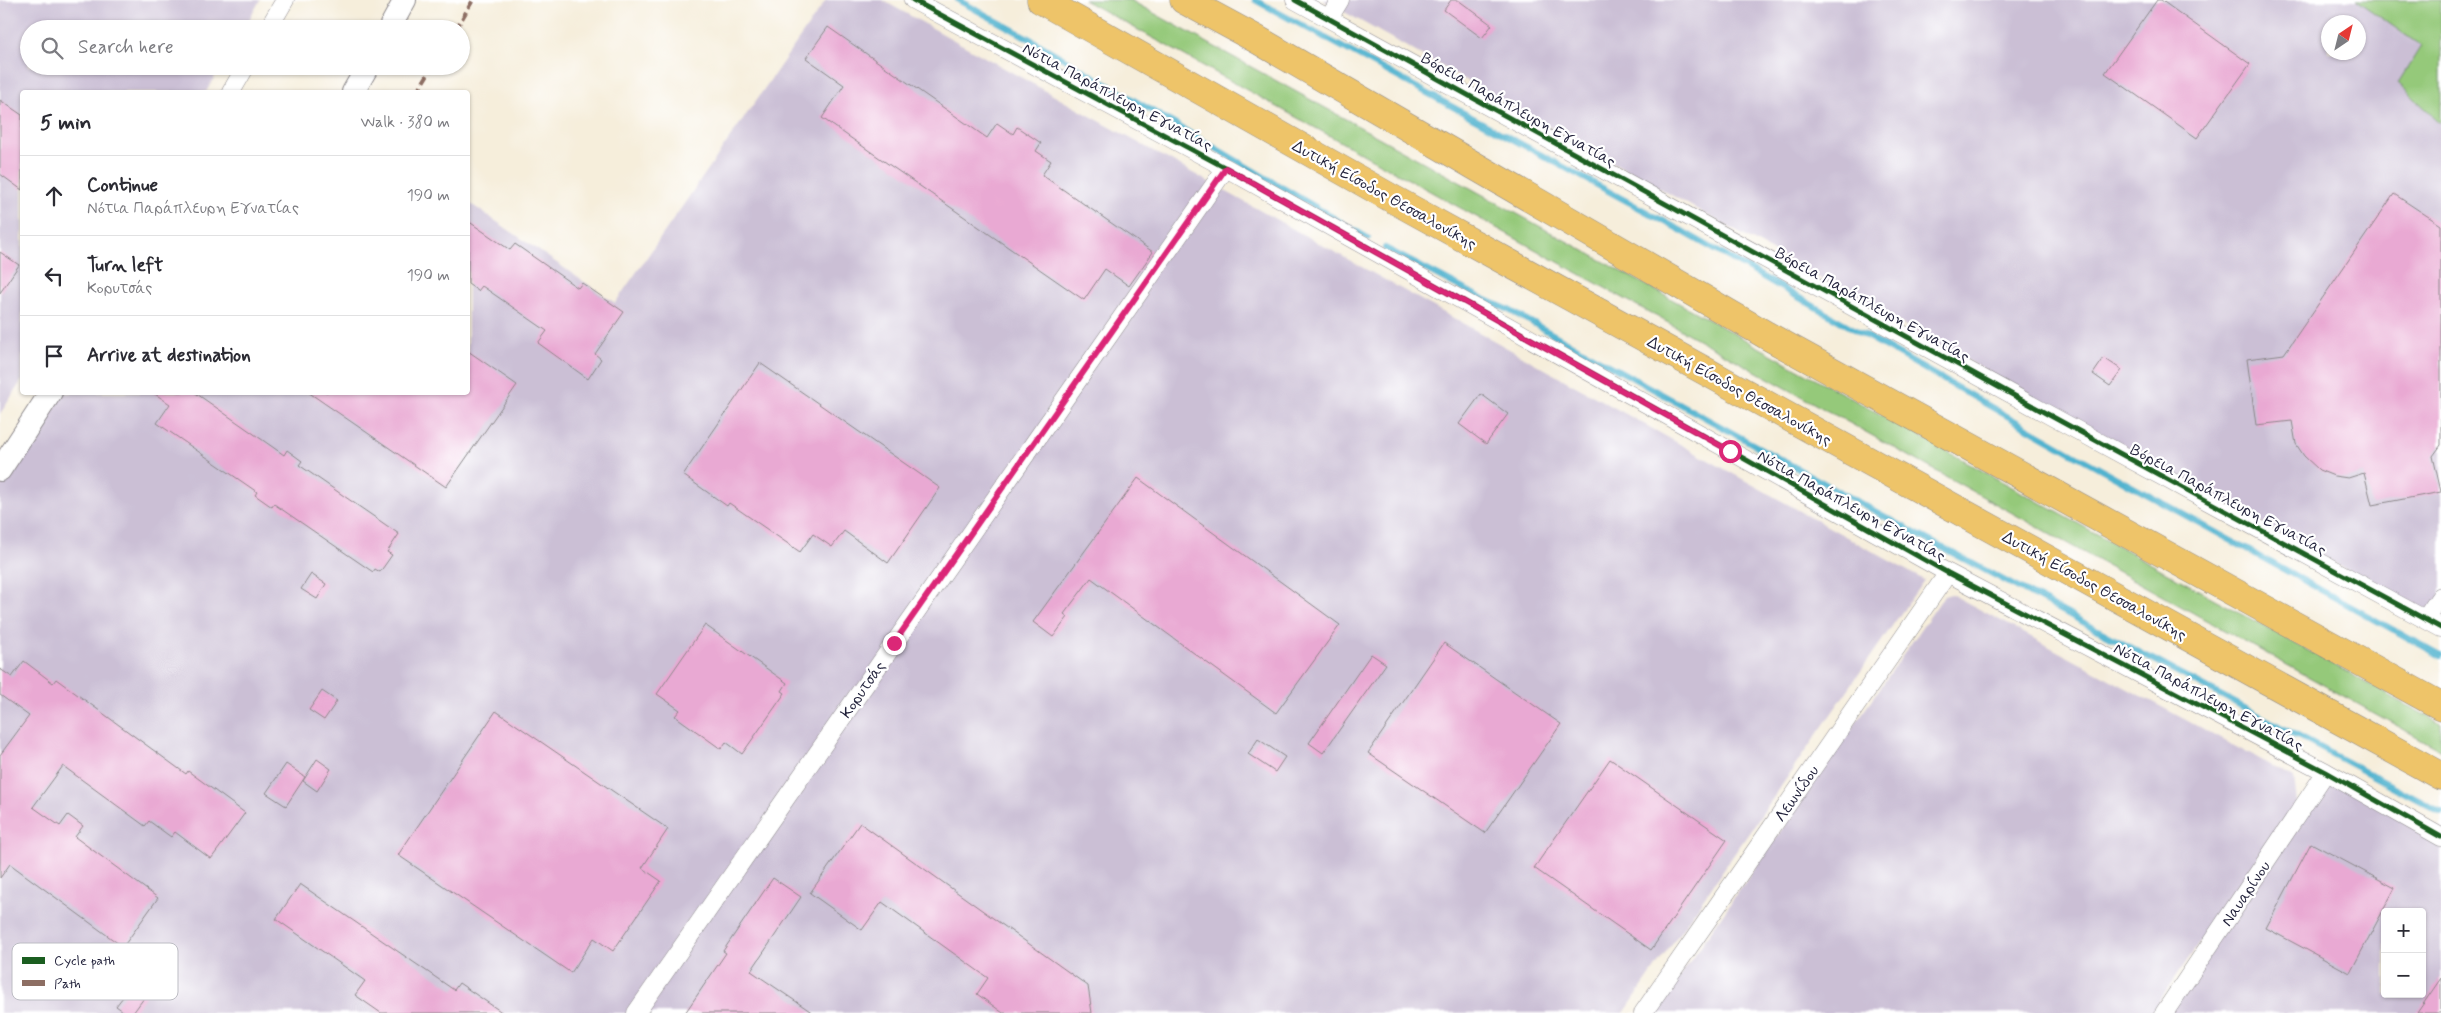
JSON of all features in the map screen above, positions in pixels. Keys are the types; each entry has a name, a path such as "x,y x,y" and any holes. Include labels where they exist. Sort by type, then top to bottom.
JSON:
{"highway":[{"name":"Δυτική Είσοδος Θεσσαλονίκης","path":"1041,0 1391,198 2441,776"},
{"path":"1184,0 1258,40 1766,335 2441,706"}],"street":[{"path":"273,20 285,0"},
{"path":"394,20 405,0"},
{"name":"Νότια Παράπλευρη Εγνατίας","path":"913,0 1226,168 1948,573 2326,772 2441,837"},
{"name":"Βόρεια Παράπλευρη Εγνατίας","path":"1295,0 2042,412 2441,628"},
{"path":"1329,18 1340,0"},
{"path":"232,90 241,75"},
{"path":"354,90 363,75"},
{"name":"Κορυτσάς","path":"636,1013 1226,168"},
{"path":"0,470 50,395"},
{"name":"Λεωνίδου","path":"1643,1013 1948,573"},
{"path":"2425,619 2441,596"},
{"name":"Ναυαρίνου","path":"2164,1013 2326,772"}],"shaded area":[{"path":"0,0 260,0 249,20 20,20 20,75 216,75 207,90 20,90 20,383 0,414"},
{"path":"826,0 882,0 1924,580 1624,1013 0,1013 0,488 63,395 470,395 470,203 615,303"},
{"path":"1323,0 2356,0 2421,46 2399,83 2441,123 2441,622 2079,423"},
{"path":"1951,594 2294,778 2297,802 2151,1013 1654,1013 1944,596"},
{"path":"2326,772 2441,837 2441,1013 2160,1013"}],"green space":[{"path":"1084,0 1130,0 2441,724 2441,750"},
{"path":"2356,0 2441,0 2441,123 2398,83 2421,46"}],"building":[{"path":"1451,0 1458,0 1492,25 1482,38 1444,10"},
{"path":"2157,0 2161,0 2250,64 2197,138 2105,73"},
{"path":"828,27 987,138 997,123 1013,134 1017,127 1041,143 1036,151 1051,161 1042,175 1153,252 1129,286 1105,269 1084,300 822,118 844,85 806,58"},
{"path":"0,100 20,114 20,189 0,174"},
{"path":"2394,194 2441,225 2441,445 2433,456 2441,492 2372,505 2364,473 2348,478 2334,476 2319,470 2304,456 2296,444 2292,421 2256,425 2247,359 2284,354"},
{"path":"470,222 510,250 515,244 578,288 582,283 624,312 595,354 601,359 588,379 538,343 547,331 482,286 478,291 470,285"},
{"path":"0,252 19,265 0,293"},
{"path":"470,352 517,385 446,487 312,395 470,395"},
{"path":"2104,358 2122,370 2110,386 2093,374"},
{"path":"760,363 940,488 888,563 844,531 832,547 813,534 800,552 729,503 727,506 683,475"},
{"path":"1481,394 1508,414 1486,444 1459,424"},
{"path":"156,395 198,395 284,455 287,450 302,461 299,465 399,534 387,552 392,555 380,572 375,569 373,572 274,504 272,507 255,495 257,492 157,423 170,404"},
{"path":"1138,478 1340,625 1276,713 1091,578 1064,614 1068,617 1053,637 1033,622"},
{"path":"311,574 326,584 317,599 301,589"},
{"path":"705,625 787,683 782,691 785,693 742,754 726,742 721,749 675,716 680,710 657,694"},
{"path":"1444,643 1561,724 1485,833 1368,753"},
{"path":"1371,654 1386,664 1323,753 1309,743"},
{"path":"24,661 53,683 56,679 186,774 188,771 245,813 211,859 175,832 171,837 149,821 145,826 63,766 33,807 60,826 68,815 83,826 75,837 158,898 126,943 118,943 10,864 0,878 0,755 29,716 0,695 0,669 12,677"},
{"path":"322,691 337,701 324,720 309,710"},
{"path":"496,711 668,829 642,868 661,881 613,951 594,938 571,973 398,855"},
{"path":"1258,739 1285,757 1275,772 1248,754"},
{"path":"317,759 331,769 317,791 303,781"},
{"path":"1610,759 1727,840 1651,950 1534,868"},
{"path":"286,764 305,777 286,806 266,793"},
{"path":"860,823 1088,986 1092,1013 1003,1013 977,994 988,978 882,902 862,930 810,893"},
{"path":"2311,843 2395,888 2384,908 2381,908 2381,914 2350,973 2266,928"},
{"path":"773,878 801,897 751,971 813,1013 685,1013 726,953 723,951"},
{"path":"300,884 454,990 459,983 503,1013 381,1013 355,995 365,981 276,919"},
{"path":"2441,978 2441,1013 2417,1013"},
{"path":"121,1000 143,1000 133,1013 126,1013 116,1006"}],"waterway":[{"path":"958,0 1032,40 1368,238"},
{"path":"1255,0 1682,231 2079,457 2441,656"},
{"path":"1385,248 1477,296 1507,309 1913,532 2441,812"}],"marked path":[{"path":"461,20 473,0"},
{"path":"418,90 427,75"}],"cycle path":[{"path":"913,0 1226,168 1948,573 2326,772 2441,837"},
{"path":"1295,0 2051,416 2441,628"}],"route":[{"path":"894,643 1226,168 1730,451"}]}
